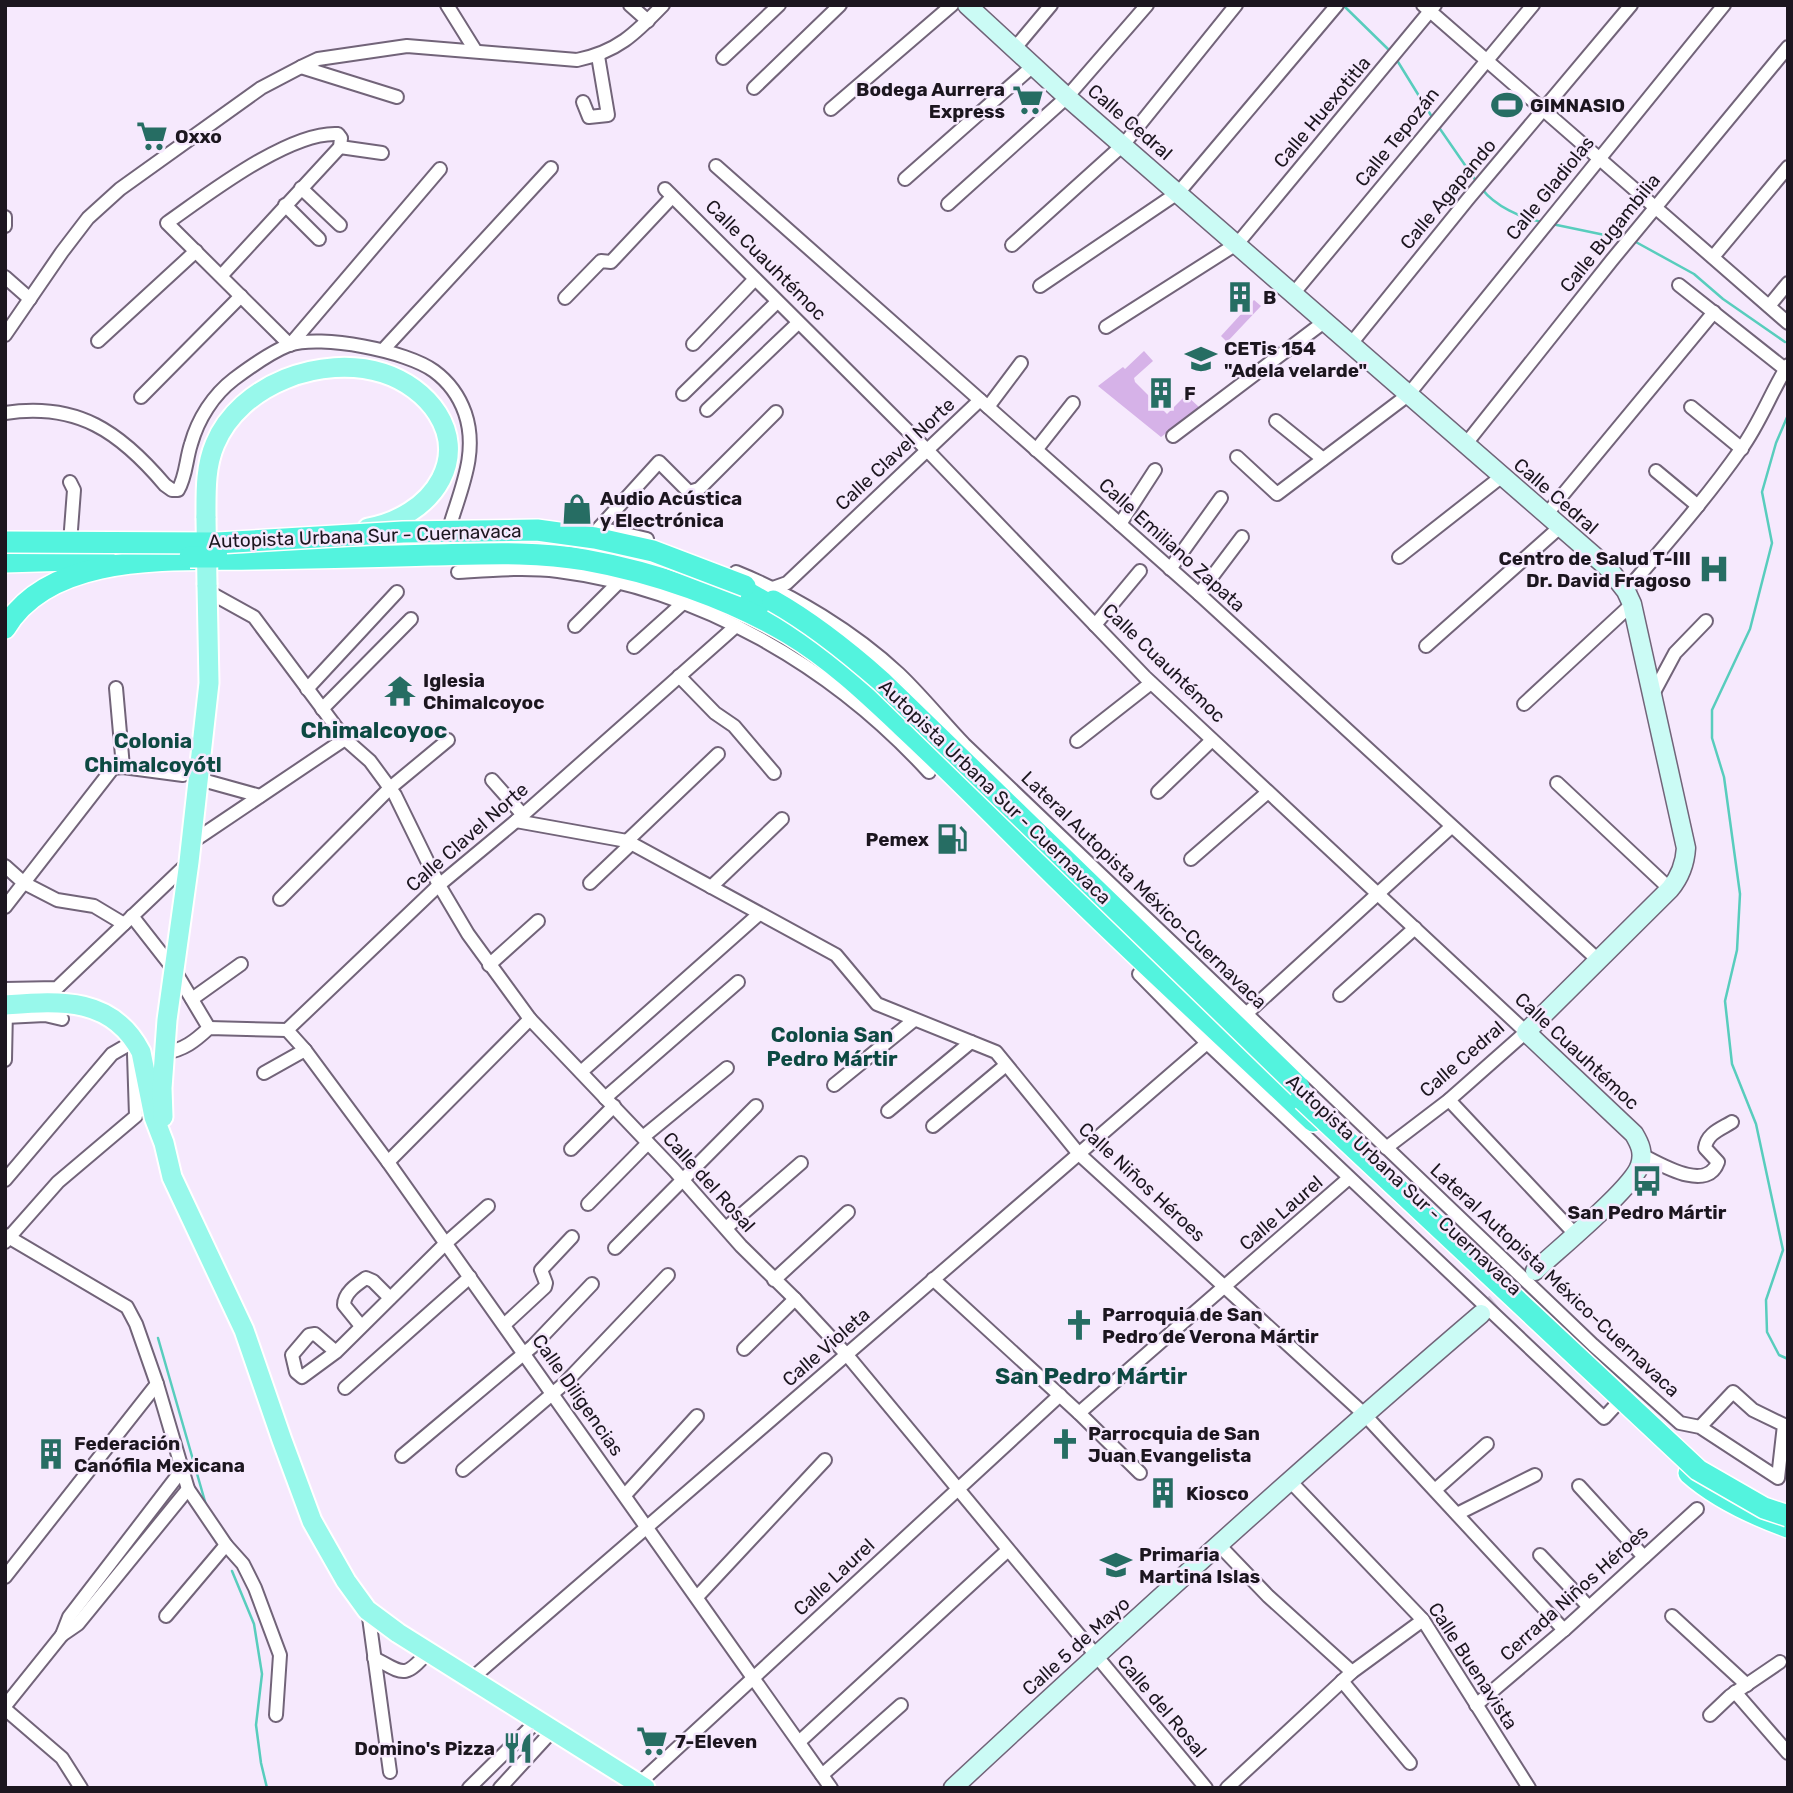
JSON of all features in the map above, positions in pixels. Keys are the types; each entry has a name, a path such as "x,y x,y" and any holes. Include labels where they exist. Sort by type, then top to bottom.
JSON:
{"highway":[{"name":"Autopista Urbana Sur - Cuernavaca","path":"5,544 217,543 402,531 537,530 595,538 653,551 745,586 773,601 842,647 881,681 1306,1094 1520,1294 1605,1379 1700,1465 1768,1505 1788,1512"},
{"path":"5,533 70,543 494,536 559,539 615,548 704,574 740,588 831,642 959,749 1063,866 1523,1293 1666,1431 1723,1476 1788,1512"},
{"name":"Autopista Urbana Sur - Cuernavaca","path":"9,566 395,550 496,542 555,545 618,556 669,571 748,604 819,646 871,689 1671,1447 1698,1470 1764,1508 1788,1512"},
{"path":"5,628 23,605 55,583 126,563 506,554 583,560 649,575 734,605 789,634 873,698 1114,934 1685,1469 1715,1493 1740,1507 1788,1527"},
{"path":"1114,934 1121,957 1139,974"}],"main road":[{"path":"163,1143 164,1053 209,683 206,518 207,483 214,446 222,429 238,408 262,390 296,374 333,368 358,369 381,373 411,388 434,409 448,433 447,468 437,486 419,505 394,522 302,539"},
{"path":"5,1005 54,1003 95,1008 116,1021 141,1052 154,1118 177,1187 244,1330 312,1521 333,1561 368,1610 470,1680 639,1787"},
{"path":"133,1041 164,1053"}],"street":[{"path":"447,5 475,50"},
{"path":"630,5 648,21"},
{"path":"5,335 88,218 120,189 261,88 301,67 318,59 407,46 576,60 598,56 616,47 663,5"},
{"path":"723,58 779,5"},
{"path":"754,88 840,5"},
{"path":"831,109 951,5"},
{"name":"Calle Cedral","path":"967,5 1067,97 1238,243 1350,345 1608,568 1629,598 1686,848 1681,871 1670,889 1526,1032 1449,1100 1387,1148"},
{"path":"1015,48 1051,5"},
{"path":"948,204 1067,97 1147,5"},
{"path":"1012,244 1124,144 1236,5"},
{"path":"1040,286 1179,192 1338,5"},
{"name":"Calle Tepozán","path":"1293,294 1532,5"},
{"name":"Calle Agapando","path":"1350,345 1631,5"},
{"name":"Calle Gladiolas","path":"1237,457 1277,494 1408,395 1724,5"},
{"path":"1429,7 1542,111 1788,323"},
{"name":"Calle Huexotitla","path":"1106,327 1238,243 1404,43 1429,7"},
{"name":"Calle Bugambilia","path":"1465,445 1788,47"},
{"path":"583,102 589,117 608,115 598,56"},
{"path":"905,179 1034,65"},
{"path":"301,67 397,97"},
{"path":"341,142 338,134 329,134 291,145 238,173 167,223 290,345 335,342 383,350 433,370 454,388 466,415 470,445 468,470 451,522"},
{"path":"341,142 382,153"},
{"path":"221,276 341,142"},
{"name":"Calle Emiliano Zapata","path":"716,166 1199,594 1597,959"},
{"path":"1713,257 1788,167"},
{"path":"383,350 551,168"},
{"path":"5,413 24,410 75,415 102,428 129,446 165,485 172,490 178,490 198,424 213,400 233,380 290,345 440,169"},
{"path":"301,188 340,225"},
{"name":"Calle Cuauhtémoc","path":"565,298 601,261 611,262 668,193 928,451 1151,683 1634,1134 1641,1145 1642,1155"},
{"path":"285,205 319,239"},
{"path":"5,217 5,226"},
{"path":"98,341 196,251"},
{"path":"5,277 30,299"},
{"path":"693,344 755,279"},
{"path":"1769,306 1788,283"},
{"path":"1524,704 1629,598 1742,449 1786,367 1679,285"},
{"path":"141,397 241,296"},
{"path":"683,394 777,302"},
{"path":"1546,515 1714,312"},
{"path":"1173,436 1324,322"},
{"path":"707,410 798,323"},
{"name":"Calle Clavel Norte","path":"773,588 786,583 928,451 984,404 1021,363"},
{"path":"1036,450 1073,403"},
{"path":"1691,407 1742,449"},
{"path":"599,528 659,462 689,492 699,489 776,412"},
{"path":"1276,422 1323,459"},
{"path":"1120,524 1155,470"},
{"path":"1656,471 1698,506"},
{"path":"1399,557 1501,477"},
{"path":"5,544 70,543 74,490 70,482"},
{"path":"1170,569 1221,498"},
{"name":"Lateral Autopista México-Cuernavaca","path":"394,522 537,522 599,528 662,543 773,588 842,629 898,673 959,749 1245,1014 1592,1345 1680,1423 1700,1427 1778,1478 1784,1425 1753,1410 1733,1392 1700,1427"},
{"path":"1426,646 1560,527"},
{"path":"1199,594 1242,537"},
{"path":"9,566 126,563"},
{"path":"458,572 522,569 558,571 619,582 683,603 736,626 799,660 900,740 929,772"},
{"path":"1095,625 1140,570"},
{"path":"575,626 619,582"},
{"name":"Calle del Rosal","path":"207,588 254,617 345,739 370,761 390,788 439,885 489,965 530,1019 847,1355 1206,1788"},
{"path":"307,689 397,592"},
{"path":"634,647 683,603"},
{"path":"322,709 411,619"},
{"path":"1653,694 1675,653 1706,621"},
{"name":"Calle Clavel Norte","path":"287,1030 439,885 736,626"},
{"path":"679,676 715,713 734,726 774,773"},
{"path":"1077,741 1151,683"},
{"path":"5,907 118,767 116,688"},
{"path":"191,842 345,739"},
{"path":"280,899 390,788 448,740"},
{"path":"1158,792 1212,740"},
{"path":"590,883 718,754"},
{"path":"118,767 183,775"},
{"path":"492,780 519,818"},
{"path":"206,781 260,796"},
{"path":"1557,783 1670,889"},
{"path":"1191,859 1268,792"},
{"name":"Calle Niños Héroes","path":"519,818 630,842 836,955 877,1004 996,1052 1079,1154 1364,1413 1564,1630"},
{"path":"711,887 782,819"},
{"path":"1245,1014 1451,827"},
{"path":"5,989 57,988 189,862"},
{"path":"5,866 24,883 57,900 94,906 128,920 175,971 209,1028"},
{"path":"581,1072 759,914"},
{"path":"489,965 538,921"},
{"path":"1340,995 1415,928"},
{"path":"192,999 241,964"},
{"path":"1139,974 1207,1043 1604,1418 1616,1405"},
{"path":"571,1149 609,1102 738,982"},
{"path":"5,1005 5,1060"},
{"path":"6,1017 45,1015 62,1019"},
{"path":"388,1162 530,1019"},
{"path":"834,1085 914,1020"},
{"path":"164,1053 179,1051 209,1028 287,1030"},
{"name":"Calle Diligencias","path":"287,1030 305,1050 446,1242 831,1788"},
{"path":"5,1180 112,1054 133,1041 136,1116 58,1182 6,1238 127,1307 136,1324 157,1384 188,1489 226,1545 243,1564 280,1655 276,1715"},
{"path":"888,1111 971,1042"},
{"name":"Calle Violeta","path":"470,1680 1207,1043"},
{"path":"264,1073 305,1050"},
{"path":"933,1126 1006,1065"},
{"path":"588,1204 645,1140 727,1068"},
{"path":"1449,1100 1576,1234"},
{"path":"615,1248 756,1106"},
{"path":"1535,1271 1635,1177 1642,1155 1686,1175 1695,1177 1712,1171 1718,1162 1704,1148 1705,1143 1711,1135 1732,1122"},
{"path":"726,1228 801,1163"},
{"name":"Calle Laurel","path":"1079,1413 1349,1178"},
{"path":"336,1352 446,1242 488,1206"},
{"path":"774,1280 848,1212"},
{"path":"505,1325 545,1287 541,1270 572,1237"},
{"path":"463,1470 553,1394 668,1275"},
{"path":"345,1388 470,1277"},
{"path":"362,1326 344,1305 344,1297 357,1284 366,1278 373,1281 390,1298"},
{"path":"933,1279 1060,1395 1140,1473"},
{"path":"402,1456 533,1346 592,1284"},
{"path":"744,1349 795,1299"},
{"name":"Calle 5 de Mayo","path":"953,1788 1364,1413 1481,1314"},
{"path":"5,1577 157,1384"},
{"name":"Calle Laurel","path":"639,1787 1060,1395"},
{"path":"625,1495 697,1416"},
{"path":"1435,1490 1487,1444"},
{"path":"697,1597 825,1460"},
{"path":"81,1788 62,1758 5,1707 62,1635 78,1624 94,1594 126,1554 146,1517 182,1470"},
{"path":"1457,1514 1535,1475"},
{"name":"Calle Buenavista","path":"1290,1481 1423,1620 1529,1788"},
{"path":"1579,1486 1644,1557"},
{"path":"126,1554 157,1527 188,1489"},
{"name":"Cerrada Niños Héroes","path":"1476,1705 1564,1630 1697,1509"},
{"path":"146,1517 157,1527"},
{"path":"166,1616 226,1545"},
{"path":"1219,1545 1347,1677 1410,1763"},
{"path":"799,1742 1008,1550"},
{"path":"1540,1555 1589,1606"},
{"path":"368,1610 390,1772"},
{"path":"1672,1616 1741,1689 1788,1753"},
{"path":"1227,1788 1347,1677 1423,1620"},
{"path":"374,1658 407,1672 428,1652"},
{"path":"1710,1715 1780,1662"},
{"path":"822,1775 901,1705"},
{"path":"469,1788 545,1726"},
{"path":"500,1788 545,1726"}],"shaded area":[{"path":"1254,300 1261,306 1227,342 1221,336"},
{"path":"1144,351 1153,361 1134,378 1135,382 1167,414 1186,395 1200,408 1161,437 1098,386 1123,367 1125,369"}],"waterway":[{"path":"1343,5 1391,52"},
{"path":"1395,57 1432,117"},
{"path":"1438,126 1476,181"},
{"path":"1482,189 1494,201 1509,210 1542,222"},
{"path":"1552,224 1624,239"},
{"path":"1634,241 1694,274 1723,299 1785,342"},
{"path":"1788,415 1776,443 1762,492 1772,543 1750,629 1712,710 1712,738 1724,777 1740,894 1737,950 1725,1001 1732,1064 1756,1124 1783,1250 1766,1300 1767,1332 1779,1355 1788,1359"},
{"path":"158,1338 206,1505"},
{"path":"232,1571 254,1624 262,1674 256,1725 267,1788"}],"tunnel":[{"path":"1481,1314 1535,1271"}],"place":[{"name":"Bodega Aurrera Express","path":"1028,100"},
{"name":"GIMNASIO","path":"1507,105"},
{"name":"Oxxo","path":"152,136"},
{"name":"B","path":"1240,297"},
{"name":"CETis 154 \"Adela velarde\"","path":"1201,359"},
{"name":"F","path":"1161,393"},
{"name":"Audio Acústica y Electrónica","path":"577,509"},
{"name":"Centro de Salud T-III Dr. David Fragoso","path":"1714,569"},
{"name":"Iglesia Chimalcoyoc","path":"400,691"},
{"name":"Pemex","path":"952,839"},
{"name":"San Pedro Mártir","path":"1647,1181"},
{"name":"Parroquia de San Pedro de Verona Mártir","path":"1079,1325"},
{"name":"Parrocquia de San Juan Evangelista","path":"1065,1444"},
{"name":"Federación Canófila Mexicana","path":"51,1454"},
{"name":"Kiosco","path":"1163,1493"},
{"name":"Primaria Martina Islas","path":"1116,1565"},
{"name":"7-Eleven","path":"652,1741"},
{"name":"Domino's Pizza","path":"518,1748"}],"district":[{"name":"Chimalcoyoc","path":"374,730"},
{"name":"Colonia Chimalcoyótl","path":"153,752"},
{"name":"Colonia San Pedro Mártir","path":"832,1046"},
{"name":"San Pedro Mártir","path":"1091,1376"}]}
